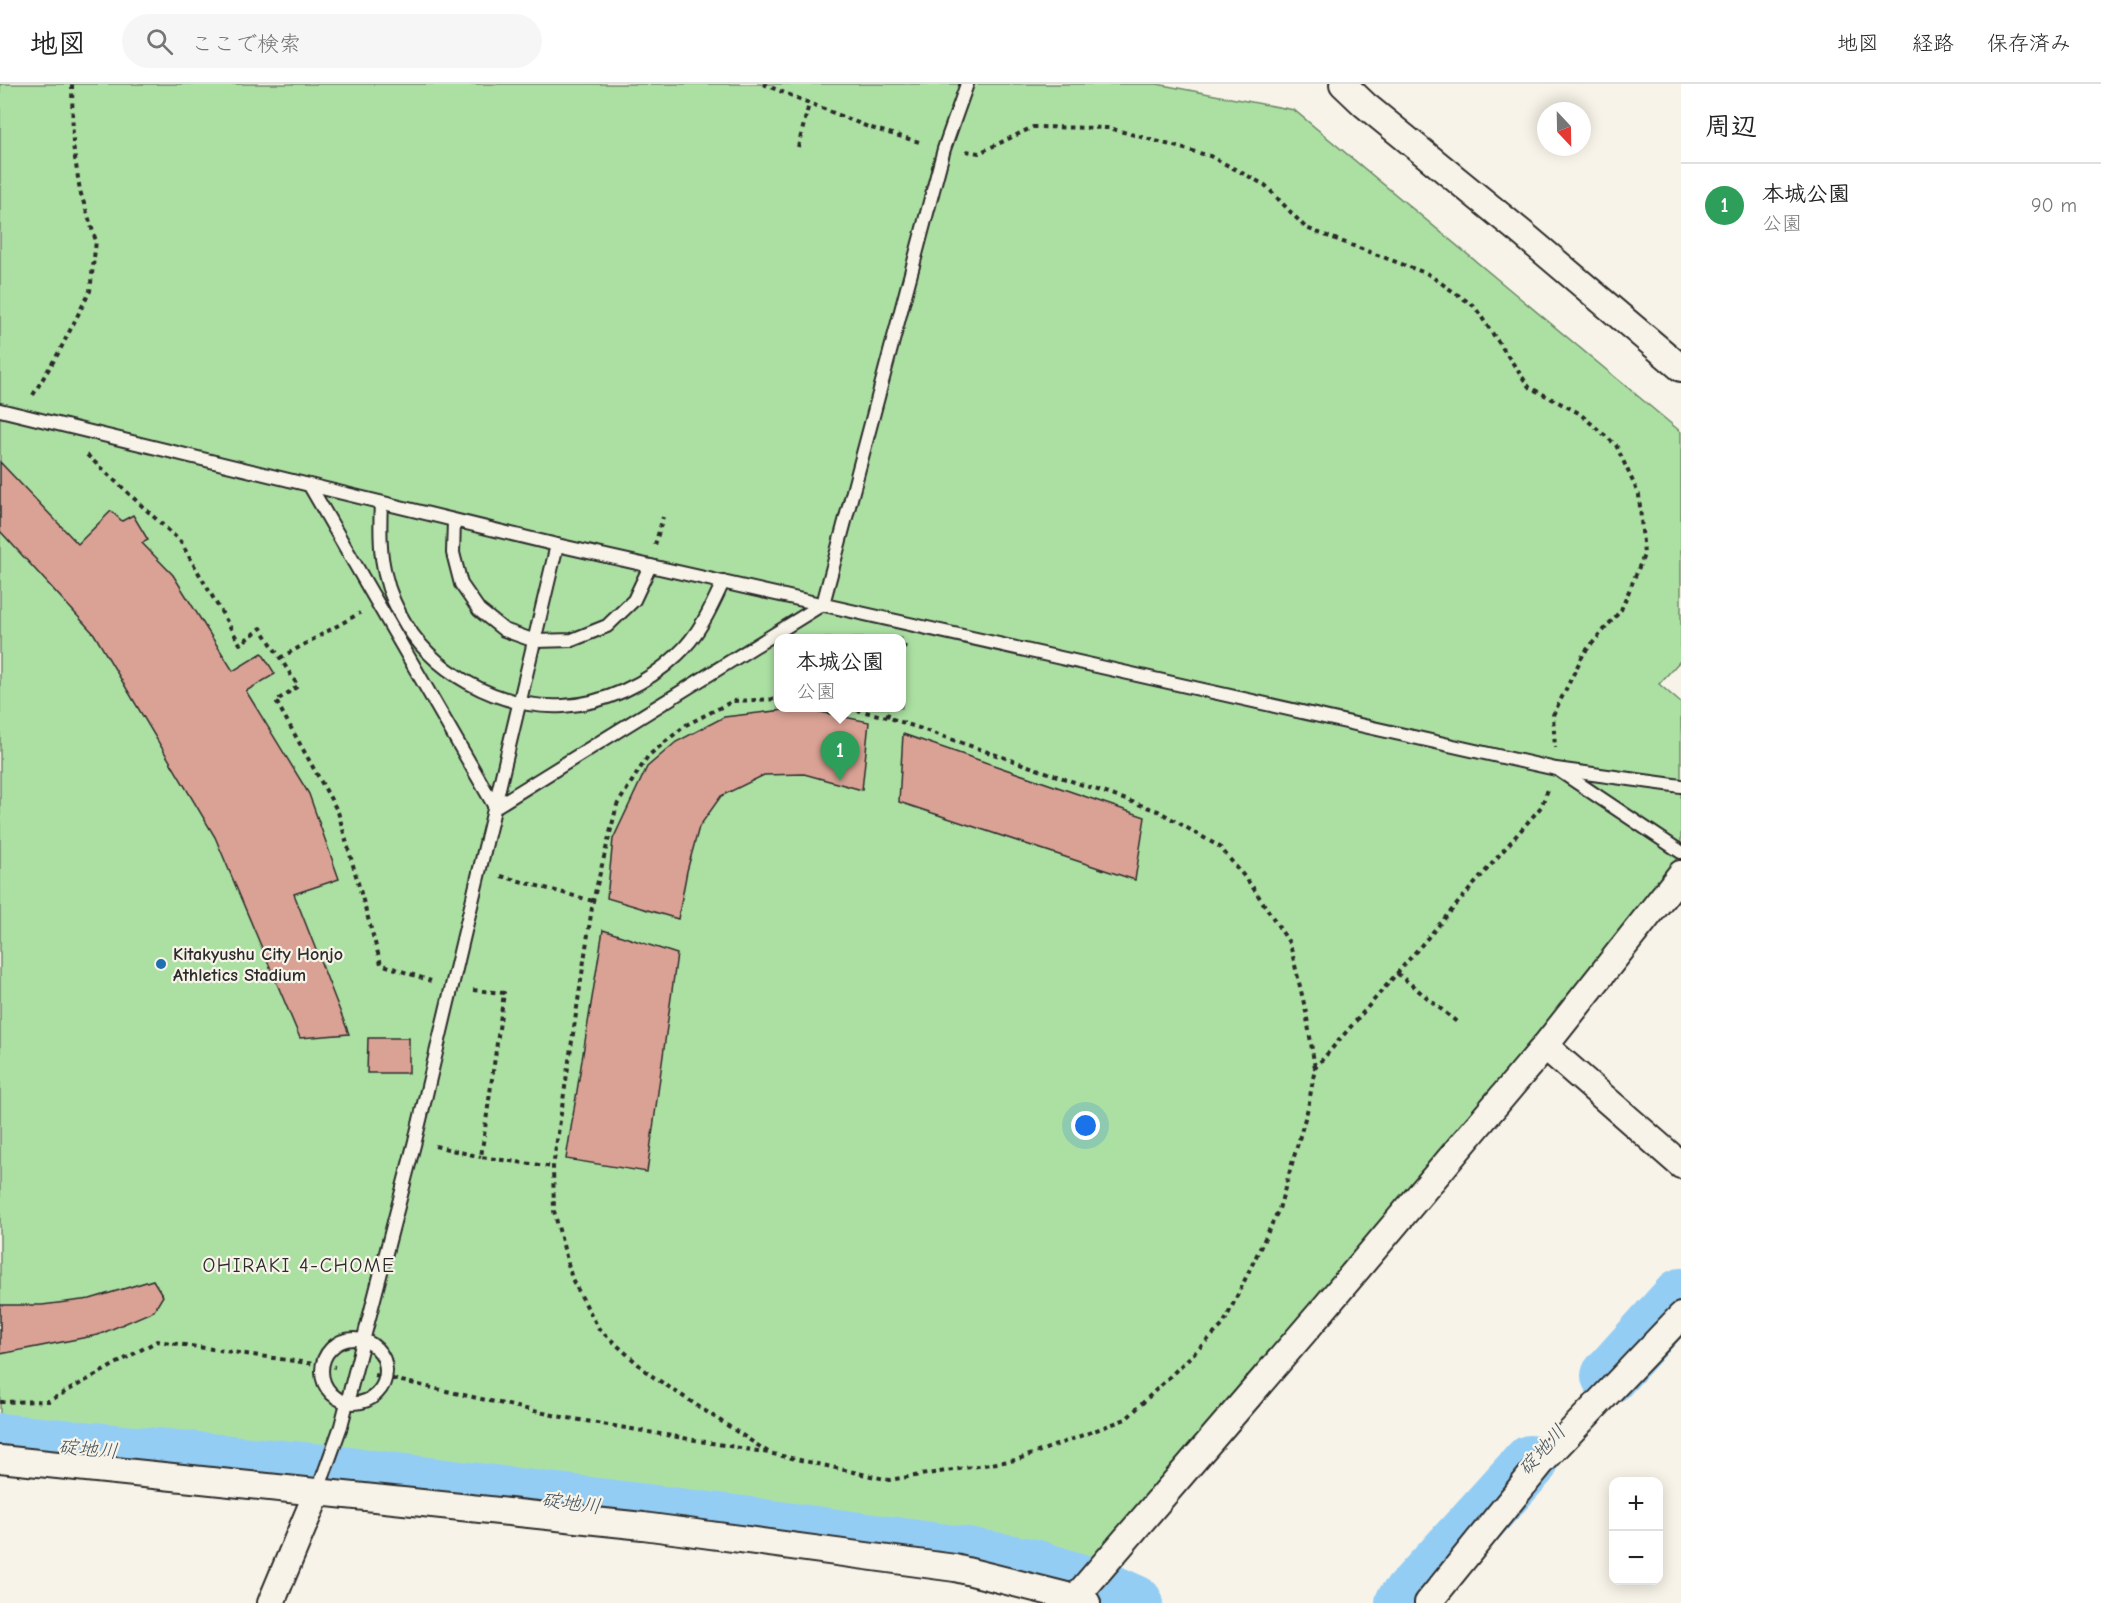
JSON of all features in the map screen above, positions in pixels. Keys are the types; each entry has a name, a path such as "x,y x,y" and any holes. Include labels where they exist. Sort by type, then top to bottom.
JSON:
{"street":[{"path":"1343,84 1365,105 1523,234 1681,368"},
{"path":"0,1459 643,1526 943,1566 1078,1601 1545,1046 1681,874"},
{"path":"1545,1046 1681,1165"},
{"path":"1428,1603 1541,1463 1681,1316"},
{"path":"271,1603 317,1493"}],"lane":[{"path":"775,634 823,604 944,149 966,84"},
{"path":"0,410 557,545 1556,769 1681,786"},
{"path":"310,486 495,807"},
{"path":"381,503 379,541 386,579 400,614 416,638 450,672 483,691 520,703 563,706 605,698 645,681 678,655 705,621 723,582"},
{"path":"454,521 453,553 461,584 473,602 479,610 504,630 535,641 572,640 607,626 634,600 650,566"},
{"path":"317,1493 341,1426 416,1142 557,545"},
{"path":"495,807 774,634"},
{"path":"1556,769 1681,852"},
{"path":"345,1339 363,1339 377,1347 385,1361 386,1377 378,1393 364,1402 347,1403 332,1395 323,1381 322,1365 329,1349 345,1339"}],"path":[{"path":"21,415 59,352 90,291 96,241 80,191 73,146 72,84"},
{"path":"763,84 868,127 944,149 979,153 1032,127 1109,128 1210,156 1265,185 1306,228 1428,274 1474,306 1529,387 1579,413 1616,446 1639,495 1644,555 1621,610 1584,653 1553,715 1556,769 1541,807 1315,1068"},
{"path":"798,147 809,104"},
{"path":"54,424 180,541 240,644 261,628 298,686 276,701 338,812 381,964 453,988 504,993 481,1157"},
{"path":"650,566 663,517"},
{"path":"280,658 378,603"},
{"path":"769,1453 649,1374 599,1329 572,1279 554,1211 553,1167 593,901 617,805 648,756 686,725 733,701 774,699"},
{"path":"0,1402 49,1401 157,1341 354,1370 558,1416 769,1453 889,1480 1016,1460 1126,1419 1223,1325 1279,1209 1308,1108 1315,1068 1306,1012 1290,944 1252,886 1220,847 1158,812 887,717 865,712"},
{"path":"887,717 889,712"},
{"path":"480,871 593,901"},
{"path":"1397,973 1458,1023"},
{"path":"416,1142 481,1157 553,1167"}],"green space":[{"path":"0,84 1157,84 1294,110 1681,432 1681,660 1659,684 1681,703 1681,860 1535,1039 1084,1576 1018,1555 318,1464 0,1434"}],"building":[{"path":"0,462 78,544 111,511 122,521 133,515 148,540 142,543 173,575 233,671 262,653 275,674 246,691 309,794 339,879 294,894 349,1034 300,1038 215,837 94,634 0,531"},
{"path":"774,711 820,712 869,722 862,790 804,774 764,775 721,796 699,827 687,871 678,919 607,898 613,839 647,767 676,742 724,717"},
{"path":"903,734 1145,817 1135,880 899,802"},
{"path":"603,930 677,954 647,1172 566,1159"},
{"path":"368,1038 409,1038 409,1073 367,1073"},
{"path":"153,1280 163,1296 154,1311 98,1335 0,1354 0,1305 42,1305 90,1299"}],"waterway":[{"name":"碇地川","path":"1609,1376 1681,1296"},
{"name":"碇地川","path":"0,1441 325,1472 743,1524 961,1554 1030,1566 1106,1590 1135,1603"},
{"name":"碇地川","path":"1403,1603 1530,1463"}],"place":[{"name":"本城公園","path":"840,781"},
{"name":"Kitakyushu City Honjo Athletics Stadium","path":"161,964"}],"district":[{"name":"OHIRAKI 4-CHOME","path":"299,1265"}]}
